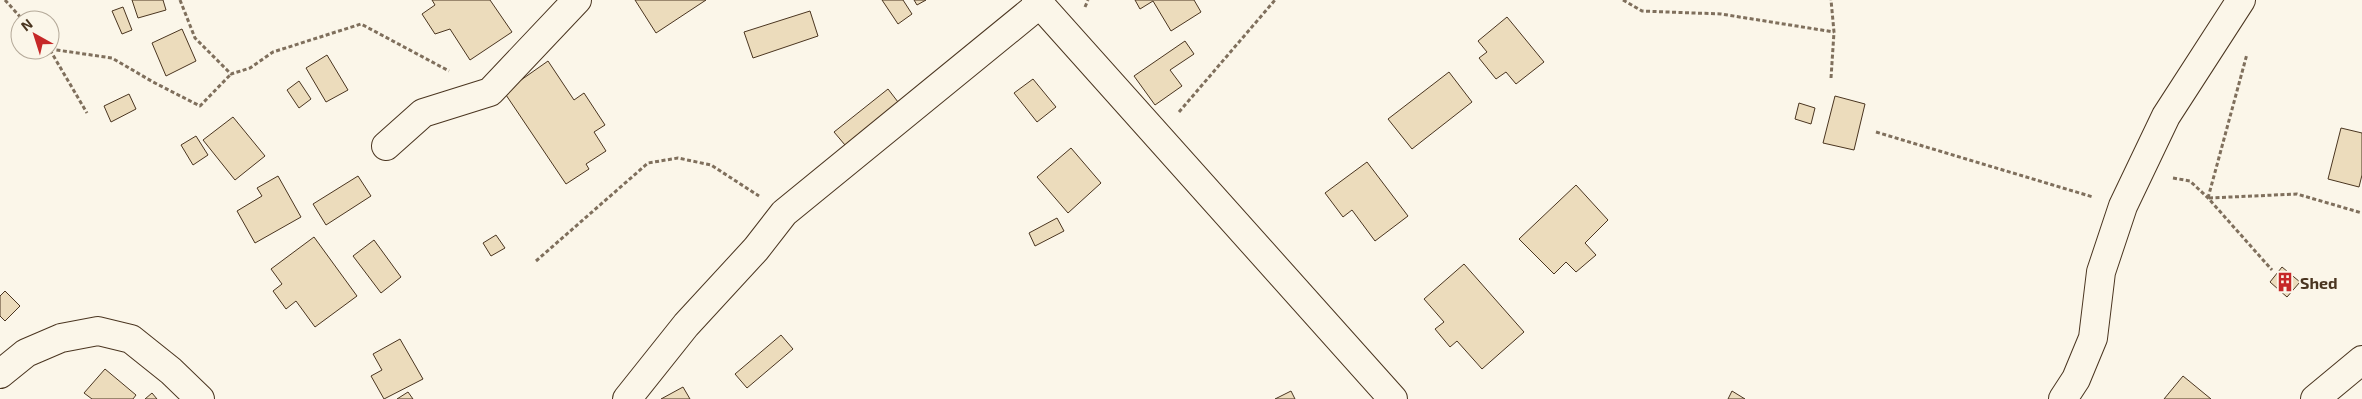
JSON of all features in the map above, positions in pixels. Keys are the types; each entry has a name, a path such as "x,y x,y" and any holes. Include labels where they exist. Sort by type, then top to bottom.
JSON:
{"street":[{"path":"386,146 423,113 490,92 577,0"},
{"path":"2063,399 2076,379 2093,338 2101,272 2123,206 2166,116 2241,0"},
{"path":"627,399 686,325 756,249 784,213 1038,2 1393,399"},
{"path":"0,374 26,353 60,338 98,331 131,338 171,371 200,399"},
{"path":"2315,399 2362,360"}],"path":[{"path":"5,0 14,10"},
{"path":"180,0 195,38 231,74"},
{"path":"1158,136 1275,0"},
{"path":"1623,0 1642,11 1721,14 1834,32"},
{"path":"1831,0 1834,32 1831,78"},
{"path":"60,51 112,58 200,106 231,74 250,68 273,52 361,24 490,92"},
{"path":"2208,198 2248,47"},
{"path":"56,60 87,113"},
{"path":"1876,132 2123,206"},
{"path":"536,261 648,163 678,158 711,165 784,213"},
{"path":"2136,178 2169,177 2190,181 2208,198 2272,270"},
{"path":"2208,198 2297,194 2362,213"}],"building":[{"path":"132,0 163,0 166,10 138,18"},
{"path":"432,0 490,0 512,32 470,60 450,29 435,34 422,14 435,5"},
{"path":"635,0 706,0 656,33"},
{"path":"882,0 903,0 912,14 898,24"},
{"path":"914,0 926,0 917,5"},
{"path":"1135,0 1194,0 1201,12 1171,31 1153,1 1140,9"},
{"path":"123,7 132,30 122,34 112,11"},
{"path":"810,11 818,36 753,58 744,32"},
{"path":"1507,17 1544,62 1516,84 1506,72 1496,79 1479,58 1487,52 1478,41"},
{"path":"182,29 196,61 166,76 152,43"},
{"path":"1185,41 1194,54 1170,70 1182,86 1155,105 1134,76"},
{"path":"327,55 348,90 326,102 306,68"},
{"path":"548,61 574,100 584,93 605,125 594,132 606,151 586,164 589,169 566,184 504,92"},
{"path":"1449,72 1472,102 1412,149 1388,119"},
{"path":"1033,79 1056,107 1037,122 1014,93"},
{"path":"299,81 311,99 299,108 287,90"},
{"path":"888,89 898,102 845,145 834,132"},
{"path":"129,94 136,109 111,122 104,106"},
{"path":"1835,96 1865,104 1854,150 1823,143"},
{"path":"1799,103 1815,108 1811,124 1795,119"},
{"path":"233,117 265,156 235,180 203,140"},
{"path":"2341,128 2362,133 2362,175 2359,187 2328,179"},
{"path":"196,136 208,155 193,165 181,145"},
{"path":"1071,148 1101,183 1068,213 1037,177"},
{"path":"1367,162 1408,216 1375,241 1352,210 1343,217 1325,193"},
{"path":"278,176 301,217 255,243 237,211 262,196 257,188"},
{"path":"358,176 371,196 326,225 313,204"},
{"path":"1576,185 1608,220 1585,243 1596,255 1576,272 1566,262 1554,274 1519,239"},
{"path":"1057,218 1064,231 1035,246 1029,233"},
{"path":"496,235 505,248 491,256 483,243"},
{"path":"314,237 357,296 315,327 296,301 286,309 273,291 282,284 271,269"},
{"path":"374,240 401,277 381,293 353,256"},
{"path":"1464,264 1524,332 1482,369 1457,341 1450,347 1435,329 1444,322 1424,299"},
{"name":"Shed","path":"2282,267 2300,282 2287,297 2270,282"},
{"path":"5,291 20,306 5,321 0,316 0,296"},
{"path":"781,335 793,349 747,388 735,374"},
{"path":"400,339 423,379 384,399 371,376 382,370 373,354"},
{"path":"105,369 136,395 133,399 92,399 84,393"},
{"path":"2183,376 2211,399 2164,399"},
{"path":"683,387 690,399 661,399"},
{"path":"1291,391 1295,399 1275,399"},
{"path":"1732,391 1745,399 1728,399"},
{"path":"408,392 413,399 397,399"},
{"path":"152,393 157,399 145,399"}],"place":[{"name":"Shed","path":"2285,282"}]}
